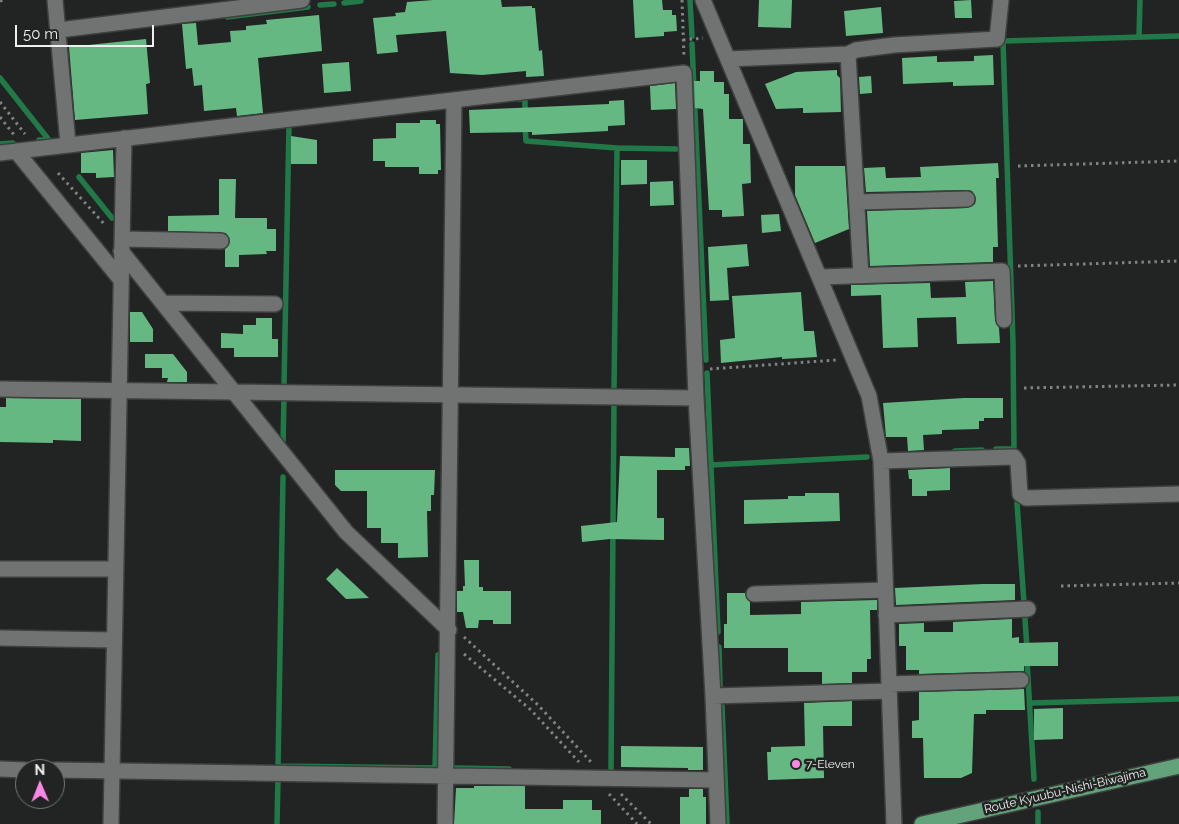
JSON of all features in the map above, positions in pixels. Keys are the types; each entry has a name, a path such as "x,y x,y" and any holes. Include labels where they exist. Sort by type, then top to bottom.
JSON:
{"main road":[{"name":"Route Kyuubu-Nishi-Biwajima","path":"922,824 1179,766"}],"street":[{"path":"54,0 59,30 68,144"},
{"path":"59,30 213,6 302,0"},
{"path":"703,0 869,396 881,461 894,824"},
{"path":"728,59 848,54 856,50 894,44 998,39 1000,0"},
{"path":"848,54 861,276"},
{"path":"0,153 684,73 696,398 713,696 718,824"},
{"path":"445,824 449,630 454,100"},
{"path":"111,824 117,390 124,138"},
{"path":"16,151 120,280"},
{"path":"857,202 967,199"},
{"path":"121,245 221,242"},
{"path":"121,245 163,303 346,532 449,630"},
{"path":"820,277 1002,271 1004,320"},
{"path":"163,303 275,304"},
{"path":"0,388 696,398"},
{"path":"881,461 1014,457 1018,463 1020,494 1026,498 1179,494"},
{"path":"0,569 115,569"},
{"path":"754,594 885,590"},
{"path":"886,615 1028,609"},
{"path":"0,638 114,640"},
{"path":"713,696 1021,680"},
{"path":"0,770 15,770"},
{"path":"65,770 716,780"}],"path":[{"path":"682,0 684,73"},
{"path":"1018,166 1179,161"},
{"path":"1018,266 1179,261"},
{"path":"695,370 854,359"},
{"path":"1024,388 1179,385"},
{"path":"1061,586 1179,583"},
{"path":"621,795 650,824"}],"building":[{"path":"501,0 502,7 532,6 532,8 535,8 539,51 542,50 544,76 526,77 526,71 482,75 450,73 446,31 396,35 398,52 377,54 373,18 396,16 395,13 405,12 407,2"},
{"path":"633,0 662,0 663,10 672,10 672,15 676,15 677,31 664,32 664,36 635,38"},
{"path":"759,0 792,0 791,28 758,27"},
{"path":"971,0 972,18 955,18 954,1"},
{"path":"881,7 883,33 846,36 844,11"},
{"path":"319,15 322,51 258,58 263,113 237,116 236,108 204,111 202,85 194,86 192,68 186,69 182,24 196,23 198,45 231,42 230,31 246,30 246,26 267,24 266,20"},
{"path":"146,39 150,83 146,84 148,114 75,120 69,47"},
{"path":"993,55 994,85 953,86 953,82 903,84 902,58 937,56 937,62 974,61 974,56"},
{"path":"349,62 351,91 324,93 322,64"},
{"path":"837,70 837,75 840,78 841,112 803,113 803,108 776,109 765,84 796,72"},
{"path":"700,71 714,71 714,82 724,82 724,94 729,94 729,119 743,119 743,144 750,144 751,183 742,184 744,216 722,217 722,210 709,210 703,109 695,108 694,81 700,81"},
{"path":"871,76 872,93 860,94 859,77"},
{"path":"675,83 676,109 651,110 650,86"},
{"path":"624,100 625,125 608,126 608,131 532,135 532,132 470,133 469,110 609,104 609,101"},
{"path":"420,120 436,120 436,124 440,124 441,170 438,170 438,174 419,174 419,167 385,167 385,161 373,161 373,139 396,138 396,123 420,123"},
{"path":"291,136 317,140 317,164 291,164"},
{"path":"113,150 114,177 96,178 96,173 81,173 81,153"},
{"path":"621,160 647,160 647,184 621,185"},
{"path":"998,163 999,178 996,178 998,247 993,247 993,262 870,266 867,211 967,208 975,204 976,198 972,191 967,190 866,192 864,168 885,167 886,178 921,177 920,167"},
{"path":"795,166 845,166 849,229 815,243 795,195"},
{"path":"219,179 236,179 235,218 267,218 267,229 276,229 276,251 266,251 267,254 239,255 239,267 225,267 225,249 230,242 226,233 168,231 168,216 219,215"},
{"path":"673,181 674,205 650,206 650,182"},
{"path":"779,214 781,231 762,233 761,215"},
{"path":"747,244 749,266 727,268 729,300 710,301 708,247"},
{"path":"993,281 995,320 999,328 1000,343 957,344 956,317 917,318 918,347 883,348 881,295 851,296 851,285 930,283 931,298 966,297 965,282"},
{"path":"801,292 804,331 814,331 817,357 782,359 782,357 721,363 720,340 735,338 732,296"},
{"path":"130,312 142,312 153,329 153,342 130,342"},
{"path":"256,318 272,318 272,339 278,339 278,357 234,357 234,348 221,348 221,333 243,334 243,325 256,325"},
{"path":"145,354 173,354 187,372 187,382 167,382 168,378 162,378 162,368 145,368"},
{"path":"6,398 81,399 81,441 53,440 53,443 0,442 0,407 6,407"},
{"path":"964,398 1003,398 1003,418 984,418 984,421 979,421 979,429 942,430 942,434 923,435 924,450 908,451 907,437 886,437 883,403"},
{"path":"675,448 689,448 690,466 685,466 685,470 657,470 657,518 664,518 664,540 610,539 582,542 581,526 617,522 620,456 675,457"},
{"path":"950,468 950,490 927,491 927,496 912,496 912,479 909,479 908,470"},
{"path":"335,470 435,470 434,495 431,495 431,511 427,511 428,557 398,558 398,543 381,543 381,528 367,528 367,491 341,491 335,485"},
{"path":"805,493 839,493 840,521 744,524 744,500 788,499 788,496 805,496"},
{"path":"464,560 479,560 479,587 483,587 483,591 511,591 511,624 493,624 493,620 479,620 478,628 466,628 463,612 457,612 457,591 463,591 463,586 465,586"},
{"path":"337,568 369,598 346,599 326,579"},
{"path":"1015,584 1015,600 896,605 895,588"},
{"path":"727,593 745,593 750,602 750,615 801,614 801,602 877,600 877,610 870,610 871,659 867,659 867,672 852,672 852,683 822,684 822,672 788,672 788,648 724,648 724,624 727,624"},
{"path":"1012,619 1012,638 1019,637 1019,643 1058,642 1058,666 1024,666 1024,671 919,674 919,670 906,670 906,646 899,646 899,624 924,623 924,632 953,632 953,622"},
{"path":"1024,689 1025,710 986,710 986,714 974,714 972,773 961,778 924,778 923,738 912,738 912,721 919,720 919,692"},
{"path":"852,701 852,726 823,726 824,778 768,780 767,752 771,752 771,747 805,746 804,703"},
{"path":"1063,708 1063,739 1034,740 1034,709"},
{"path":"621,746 703,747 703,770 621,767"},
{"path":"474,786 525,786 525,809 563,809 563,800 592,800 592,810 601,810 601,824 454,824 456,788 474,788"},
{"path":"689,789 703,789 703,797 706,797 706,824 680,824 680,797 689,797"}],"waterway":[{"path":"690,0 692,36"},
{"path":"1139,37 1140,0"},
{"path":"344,3 361,1"},
{"path":"320,5 334,4"},
{"path":"227,17 308,7"},
{"path":"996,449 1014,449 1013,343 1003,41 1179,36"},
{"path":"692,44 706,360"},
{"path":"0,78 49,140 39,140"},
{"path":"519,99 525,99 525,113"},
{"path":"284,386 289,125"},
{"path":"525,125 526,141 617,148 614,390"},
{"path":"0,144 13,143"},
{"path":"617,148 676,149"},
{"path":"79,177 112,218"},
{"path":"707,373 718,632"},
{"path":"283,444 284,398"},
{"path":"611,771 614,403"},
{"path":"955,451 982,450"},
{"path":"711,465 867,457"},
{"path":"278,767 283,477"},
{"path":"1017,503 1024,603"},
{"path":"1025,619 1027,649"},
{"path":"719,647 720,686"},
{"path":"435,768 438,655"},
{"path":"1027,661 1034,779"},
{"path":"1030,703 1179,699"},
{"path":"722,706 727,824"},
{"path":"278,766 437,768"},
{"path":"454,768 509,769"},
{"path":"277,824 278,779"},
{"path":"1038,812 1038,824"}],"place":[{"name":"7-Eleven","path":"796,764"}]}
